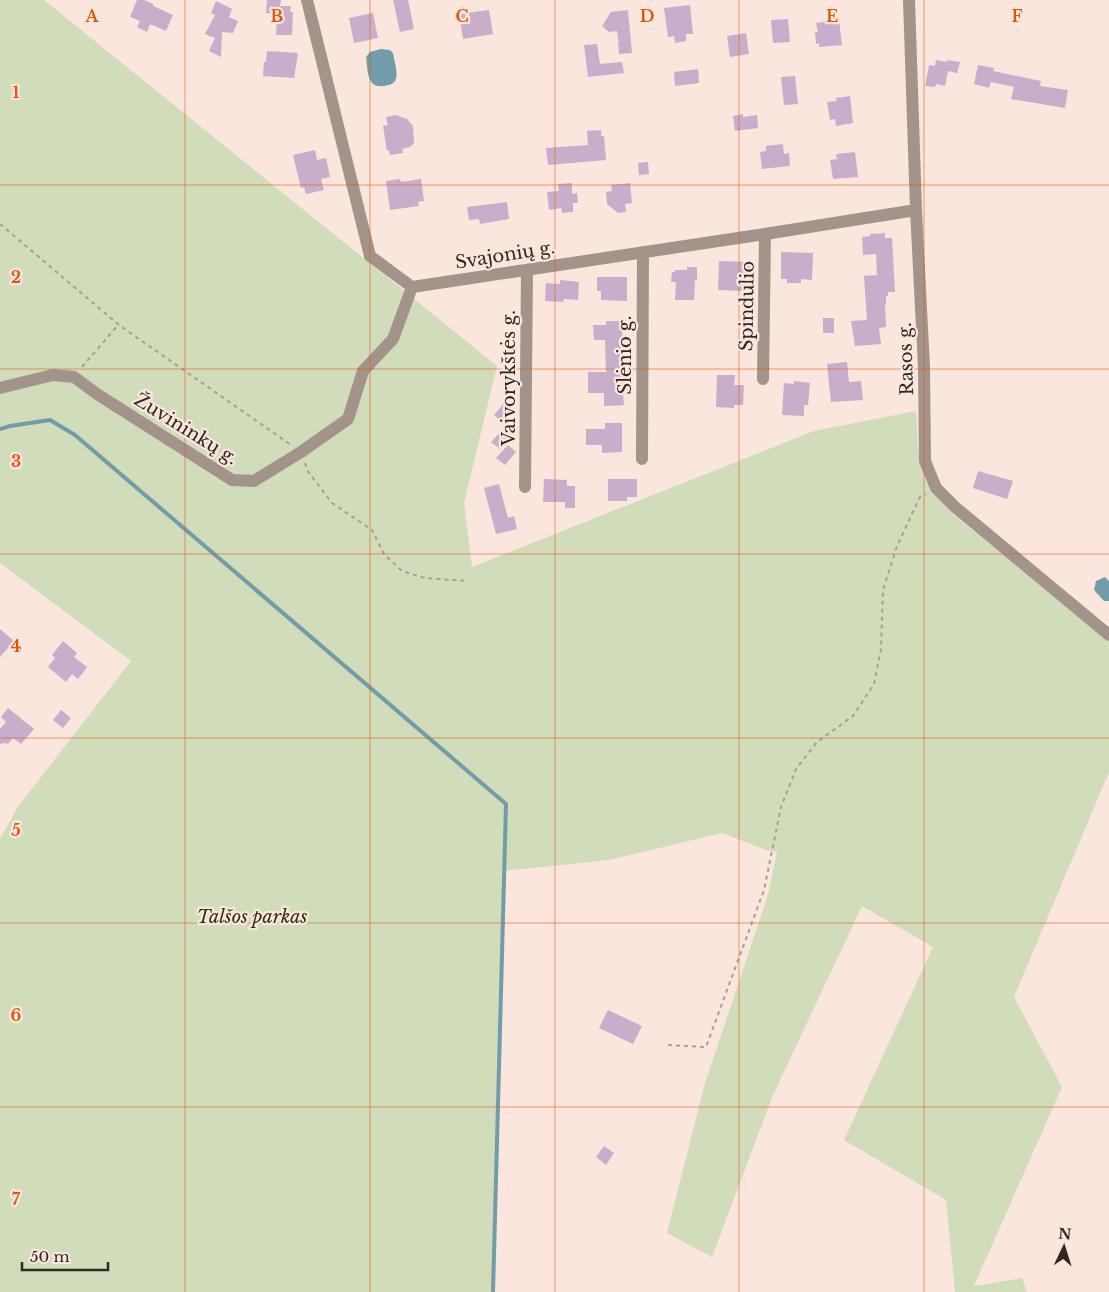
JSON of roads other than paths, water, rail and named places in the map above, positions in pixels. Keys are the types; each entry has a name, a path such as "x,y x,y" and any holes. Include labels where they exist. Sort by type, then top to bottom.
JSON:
{"street":[{"path":"307,0 370,256 412,287"},
{"name":"Rasos g.","path":"909,0 916,210 924,368 925,461 936,488 955,507 1109,635"},
{"name":"Svajonių g.","path":"412,287 916,210"},
{"name":"Spindulio","path":"763,379 765,234"},
{"name":"Slėnio g.","path":"642,459 643,252"},
{"name":"Vaivorykštės g.","path":"525,487 527,270"},
{"name":"Žuvininkų g.","path":"0,388 53,375 74,377 97,394 232,480 254,481 301,452 348,419 363,371 393,339 412,287"}],"water":[{"path":"381,49 390,50 393,53 397,75 395,81 390,85 378,86 369,77 366,57 370,52"},
{"path":"1105,577 1109,581 1109,601 1104,601 1094,590 1096,581"}],"waterway":[{"path":"0,429 50,420 75,435 506,804 493,1292"}],"park label":[{"name":"Talšos parkas","path":"252,917"}]}
